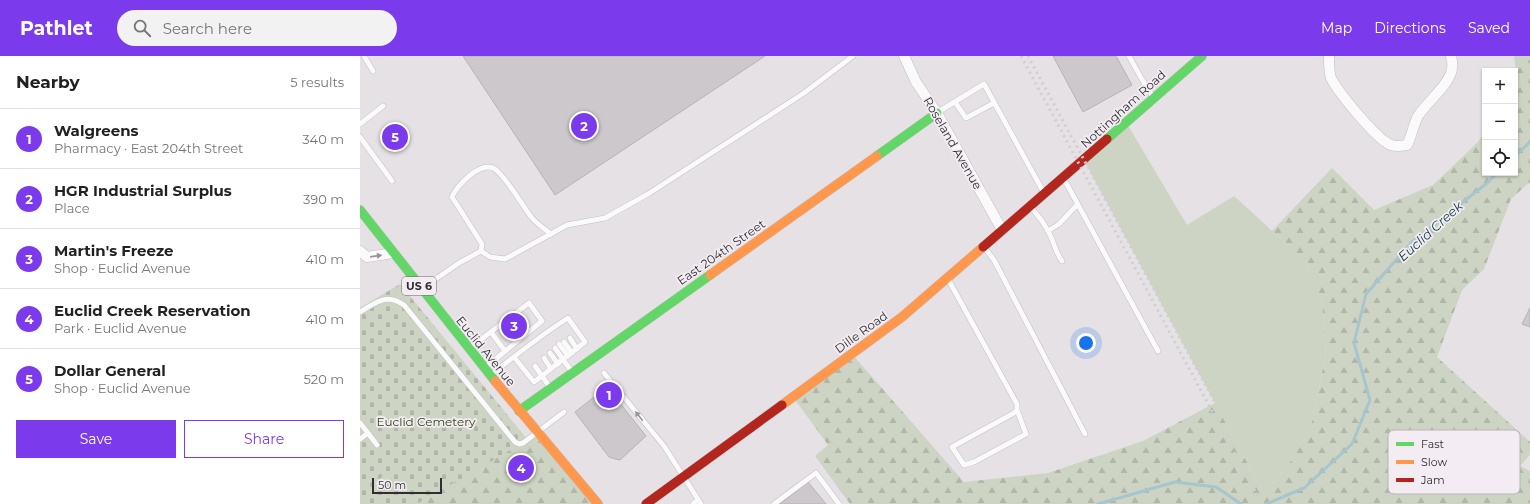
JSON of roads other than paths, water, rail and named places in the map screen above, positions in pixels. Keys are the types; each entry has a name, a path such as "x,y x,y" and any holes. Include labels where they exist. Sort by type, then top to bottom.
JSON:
{"street":[{"name":"Roseland Avenue","path":"904,56 916,82 937,113 1002,230"},
{"name":"Nottingham Road","path":"1078,164 1202,56"},
{"path":"1329,56 1330,76 1343,96 1376,133 1390,145 1400,147 1407,145 1411,138 1417,118 1423,108 1445,84 1452,70 1451,56"},
{"name":"East 204th Street","path":"519,411 937,113"},
{"name":"Dille Road","path":"646,504 902,317 1078,164"},
{"name":"Euclid Avenue","path":"360,210 519,411 598,504"},
{"path":"360,251 367,257 393,253"}],"lane":[{"path":"364,56 373,71"},
{"path":"481,252 490,257 505,259 567,225 605,218 648,194 804,93 853,56"},
{"path":"1129,56 1154,98"},
{"path":"937,113 984,84 1044,194"},
{"path":"955,102 966,118 994,103"},
{"path":"360,124 383,106"},
{"path":"360,137 392,181"},
{"path":"481,252 482,244 452,197 461,184 471,174 482,168 490,167 495,169 507,183 533,220 552,234"},
{"path":"1063,178 1158,351"},
{"path":"1048,231 1059,224 1077,205"},
{"path":"1030,206 1042,220 1053,239 1056,252 1062,261"},
{"path":"983,246 994,260 1085,434"},
{"path":"422,289 459,263 481,252"},
{"path":"947,278 1017,404 1017,410 1026,434 974,462 964,465 952,447 1017,410"},
{"path":"360,312 381,300 397,300 404,305 515,442 520,444 523,443 564,412"},
{"path":"469,349 529,303 542,322 505,351 488,371"},
{"path":"488,371 514,357 525,352 561,326 568,318 585,342 534,382 514,357"},
{"path":"491,332 505,351"},
{"path":"570,338 577,349"},
{"path":"562,343 573,372"},
{"path":"555,348 567,356"},
{"path":"550,353 558,364"},
{"path":"544,358 552,369"},
{"path":"535,366 551,388"},
{"path":"604,372 664,446 700,502 693,504"},
{"path":"360,423 377,445"},
{"path":"360,439 368,433"},
{"path":"774,504 816,473 839,504"}],"waterway":[{"name":"Euclid Creek","path":"1518,153 1530,142"},
{"name":"Euclid Creek","path":"1266,504 1304,488 1352,444 1370,400 1354,343 1366,294 1411,243 1494,176"},
{"name":"Euclid Creek","path":"1098,504 1175,482 1216,487 1241,504"}],"railway":[{"path":"1021,56 1262,504"},
{"path":"1028,56 1221,414"}],"place":[{"name":"HGR Industrial Surplus","path":"584,126"},
{"name":"Dollar General","path":"395,137"},
{"name":"Martin's Freeze","path":"514,326"},
{"name":"Walgreens","path":"609,395"},
{"name":"Euclid Creek Reservation","path":"521,468"}],"park label":[{"name":"Euclid Cemetery","path":"426,421"}]}
